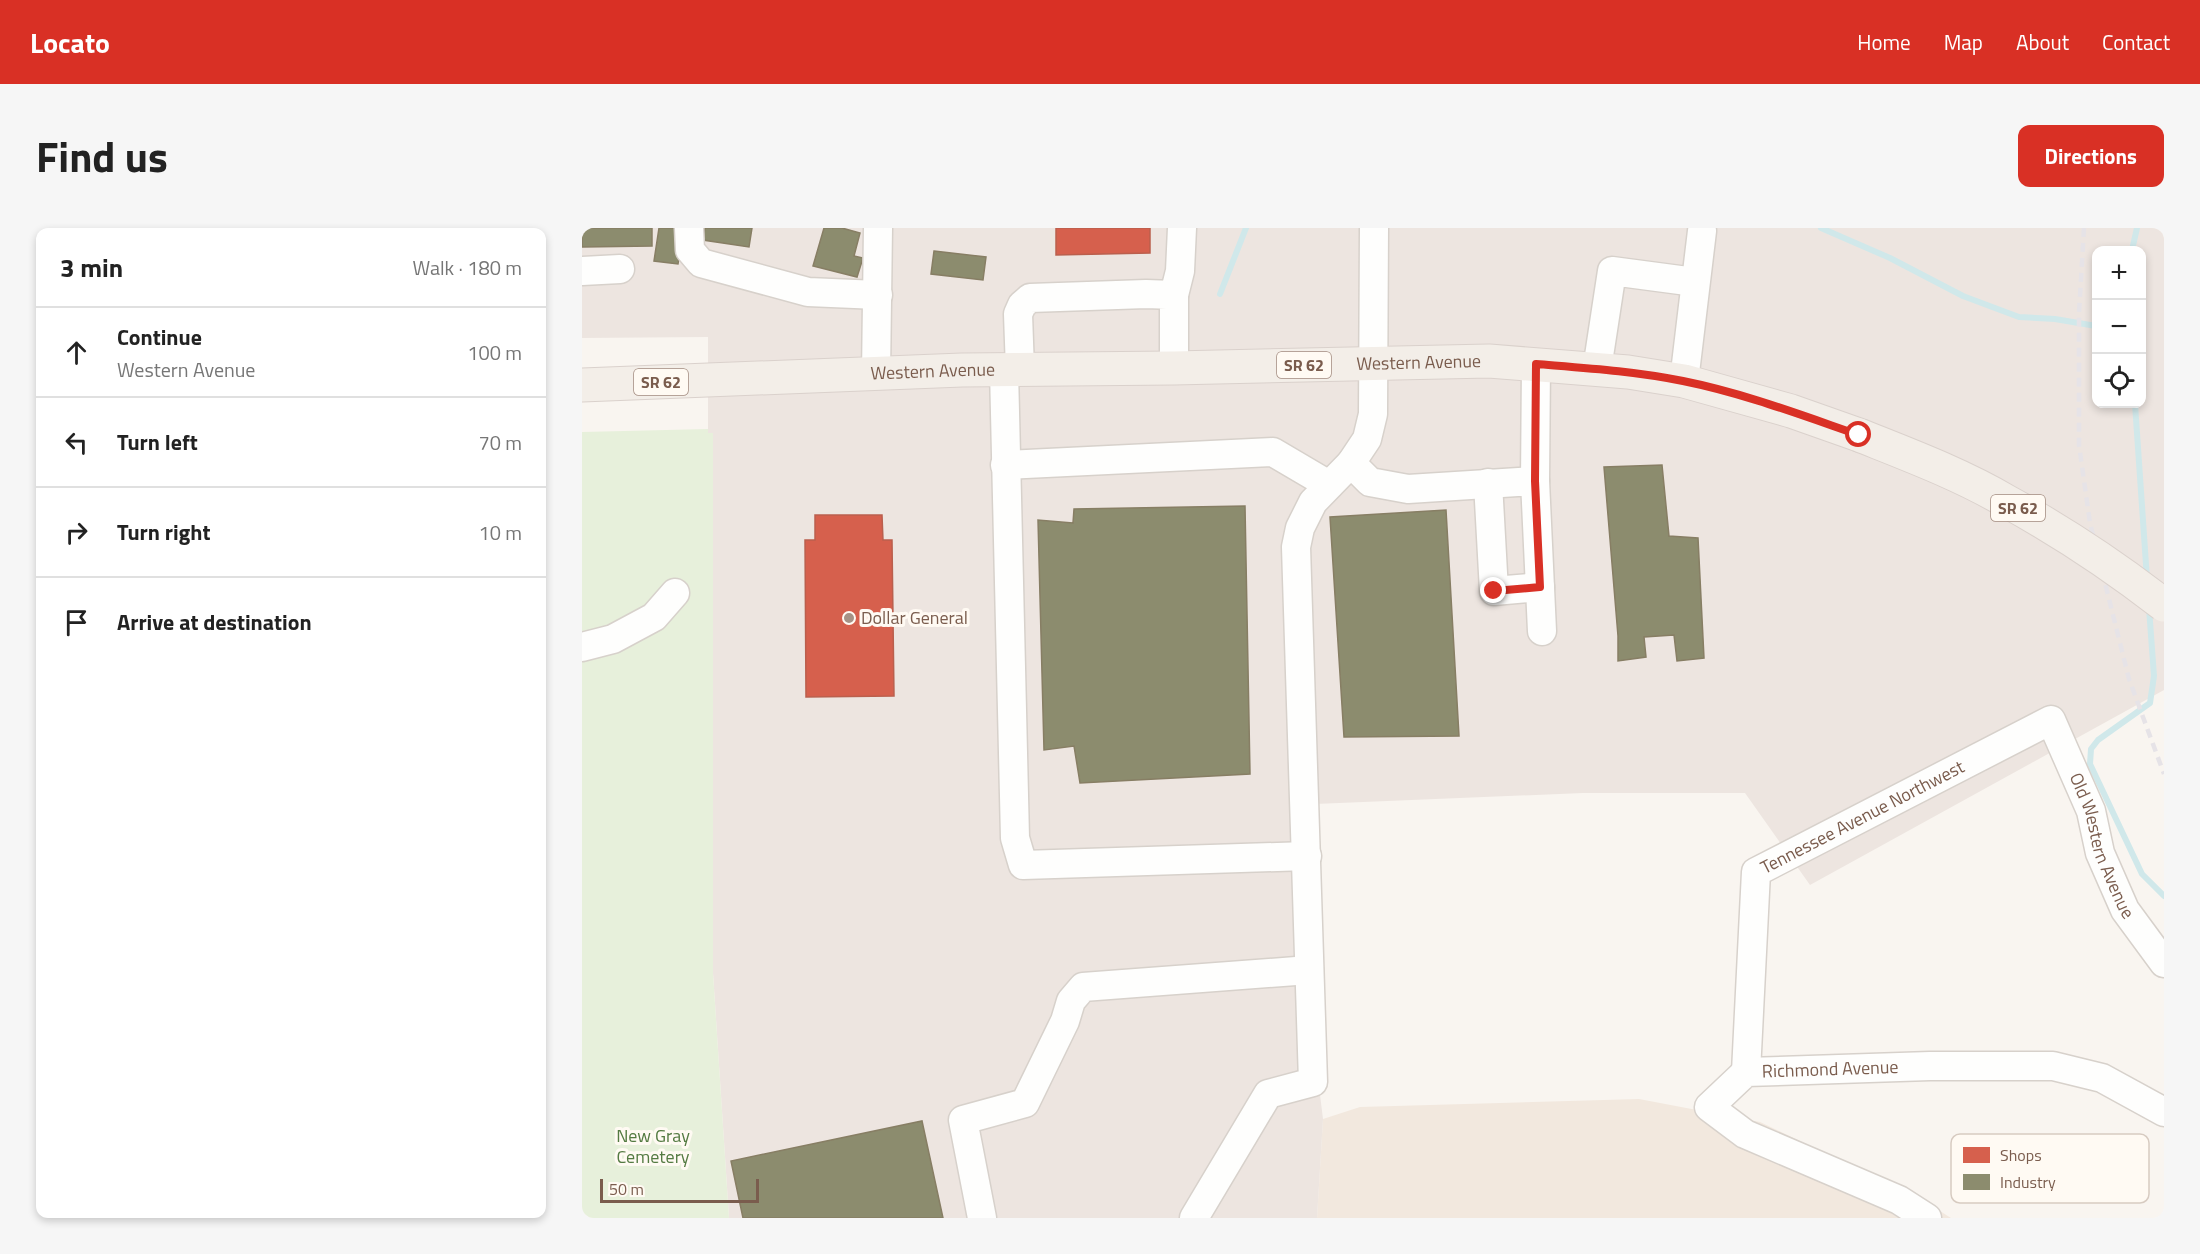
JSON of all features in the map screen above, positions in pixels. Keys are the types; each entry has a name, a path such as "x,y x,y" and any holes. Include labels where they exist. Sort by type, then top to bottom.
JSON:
{"main road":[{"name":"Western Avenue","path":"582,385 1012,370 1489,361 1598,369 1684,381 1791,411 1925,462 2005,500 2085,550 2164,605"}],"street":[{"path":"689,228 690,250 701,263 808,291 878,295"},
{"path":"876,374 878,228"},
{"path":"1174,368 1174,295 1180,271 1182,228"},
{"path":"1194,1218 1268,1094 1313,1082 1296,547 1300,528 1313,502 1351,463 1367,439 1373,414 1374,228"},
{"path":"1684,381 1702,231"},
{"path":"582,271 620,269"},
{"path":"1598,369 1612,271 1695,282"},
{"path":"1174,295 1134,294 1030,298 1022,305 1018,314 1005,465 1015,838 1023,865 1307,856"},
{"path":"1536,364 1535,481 1542,631"},
{"path":"1005,465 1273,452 1329,485"},
{"path":"1351,463 1370,482 1408,489 1535,481"},
{"path":"1488,483 1494,591 1540,587"},
{"path":"582,647 613,639 654,617 675,593"},
{"name":"Old Western Avenue","path":"2051,720 2091,811 2100,853 2125,910 2164,963"},
{"name":"Tennessee Avenue Northwest","path":"1746,1072 1756,872 2051,720"},
{"path":"982,1218 963,1120 1026,1102 1065,1020 1071,1001 1083,987 1309,970"},
{"name":"Richmond Avenue","path":"1927,1218 1899,1200 1745,1134 1709,1107 1746,1072 1930,1066 2053,1066 2102,1078 2164,1112"}],"shaded area":[{"path":"582,228 2164,228 2164,690 1810,885 1745,793 1583,793 1291,805 1297,909 1323,1119 1317,1218 729,1218 713,973 713,434 708,433 708,337 582,338"},
{"path":"1639,1099 1760,1122 1921,1199 1951,1218 1317,1218 1323,1119 1360,1107"}],"green space":[{"name":"New Gray Cemetery","path":"708,429 708,433 713,433 713,973 729,1218 582,1218 582,432"}],"building: Shops":[{"path":"1056,228 1150,228 1150,253 1056,255"},
{"name":"Dollar General","path":"815,515 882,515 883,540 892,540 894,696 806,697 805,540 815,540"}],"building: Industry":[{"path":"582,228 652,228 652,246 582,247"},
{"path":"659,228 684,228 678,264 654,261"},
{"path":"705,228 752,228 749,247 703,240"},
{"path":"824,228 842,228 860,233 854,256 863,258 857,277 813,266"},
{"path":"934,251 986,257 983,280 931,274"},
{"path":"1662,465 1669,536 1698,538 1704,658 1677,661 1674,635 1644,637 1646,657 1618,661 1604,467"},
{"path":"1245,506 1250,774 1080,783 1074,746 1044,750 1038,520 1073,523 1074,509"},
{"path":"1446,510 1459,736 1344,737 1330,517"},
{"path":"922,1121 943,1218 743,1218 731,1161"}],"waterway":[{"path":"1220,294 1246,228"},
{"path":"1821,228 1890,258 1963,296 2019,317 2055,319 2092,325"},
{"path":"2133,246 2137,228"},
{"path":"2135,408 2147,579"},
{"path":"2149,608 2154,676 2150,703 2098,740 2091,749 2090,764 2142,874 2164,896"}],"railway":[{"path":"2084,228 2079,313 2079,445 2090,523 2129,679 2164,774"}],"place":[{"name":"Dollar General","path":"849,618"}],"route":[{"path":"1494,591 1540,587 1535,481 1536,364 1628,372 1684,381 1791,411 1859,435"}]}
